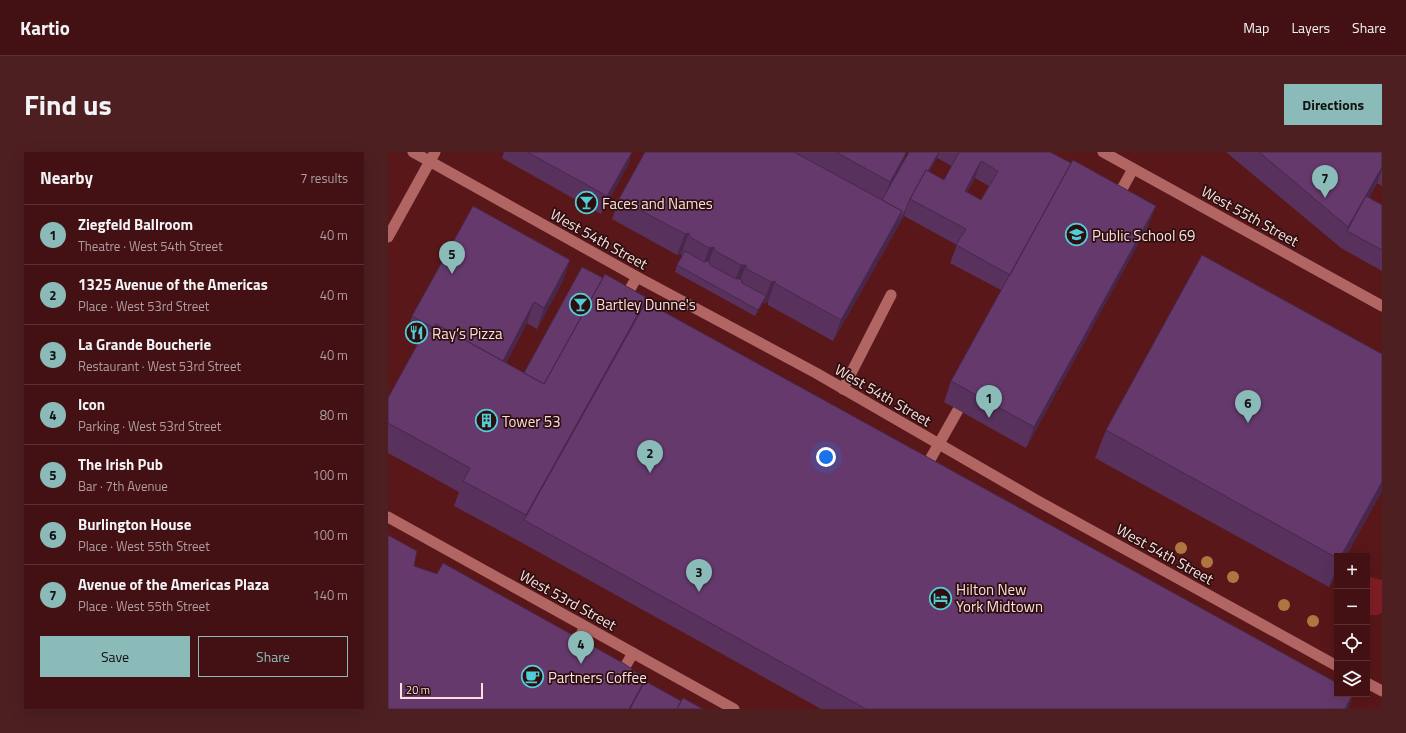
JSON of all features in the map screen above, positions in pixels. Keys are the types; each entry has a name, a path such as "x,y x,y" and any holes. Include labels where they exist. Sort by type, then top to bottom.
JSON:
{"main road":[{"name":"West 54th Street","path":"413,152 433,157 637,277 816,373 1036,500 1334,664"},
{"name":"West 55th Street","path":"1104,152 1382,306"},
{"path":"388,237 433,157"},
{"path":"1113,207 1133,168"},
{"path":"617,311 637,277"},
{"path":"843,389 890,295"},
{"path":"920,478 958,410"},
{"name":"West 53rd Street","path":"388,517 734,709"},
{"path":"568,658 586,627"},
{"path":"616,684 633,653"},
{"path":"1370,685 1382,691"}],"shaded area":[{"path":"1370,577 1382,580 1382,613 1370,615"}],"building":[{"path":"527,152 632,152 607,196"},
{"path":"645,152 794,152 902,211 841,320 776,284 775,281 771,282 747,269 746,265 741,265 715,251 714,247 709,248 690,237 689,233 685,234 619,199"},
{"path":"836,152 905,152 906,153 890,182"},
{"path":"909,152 939,152 928,171 926,170 897,225 902,211 882,200"},
{"path":"959,152 1050,152 1071,163 1010,275 956,245 966,229 910,199 926,170 944,180","holes":["981,161 998,171 981,200 965,191"]},
{"path":"1259,152 1382,152 1382,167 1348,227"},
{"path":"1073,160 1156,206 1034,427 951,381"},
{"path":"1366,196 1382,205 1382,250 1347,231"},
{"path":"473,206 570,260 544,308 534,302 503,361 436,324 434,328 412,316"},
{"path":"685,251 704,262 709,261 710,265 736,279 741,279 742,283 766,296 758,310 677,265"},
{"path":"1202,255 1382,354 1382,482 1343,553 1334,553 1334,556 1106,430"},
{"path":"582,267 603,278 544,384 524,373"},
{"name":"Tower 53","path":"605,274 647,298 526,515 463,481 470,468 388,423 388,398 426,329 432,332 436,324 544,384"},
{"path":"646,302 1334,681 1334,697 1351,697 1345,709 866,709 524,520"},
{"path":"388,535 417,551 414,566 437,574 443,563 623,663 646,678 629,709 388,709"},
{"path":"645,681 681,701 677,709 630,709"},
{"path":"683,698 703,709 677,709"}],"place":[{"name":"Avenue of the Americas Plaza","path":"1325,198"},
{"name":"Faces and Names","path":"587,203"},
{"name":"Public School 69","path":"1076,235"},
{"name":"The Irish Pub","path":"452,274"},
{"name":"Bartley Dunne's","path":"580,304"},
{"name":"Ray’s Pizza","path":"417,333"},
{"name":"Ziegfeld Ballroom","path":"989,418"},
{"name":"Tower 53","path":"486,421"},
{"name":"Burlington House","path":"1248,423"},
{"name":"1325 Avenue of the Americas","path":"650,473"},
{"name":"La Grande Boucherie","path":"699,592"},
{"name":"Hilton New York Midtown","path":"940,598"},
{"name":"Icon","path":"581,664"},
{"name":"Partners Coffee","path":"533,677"}]}
